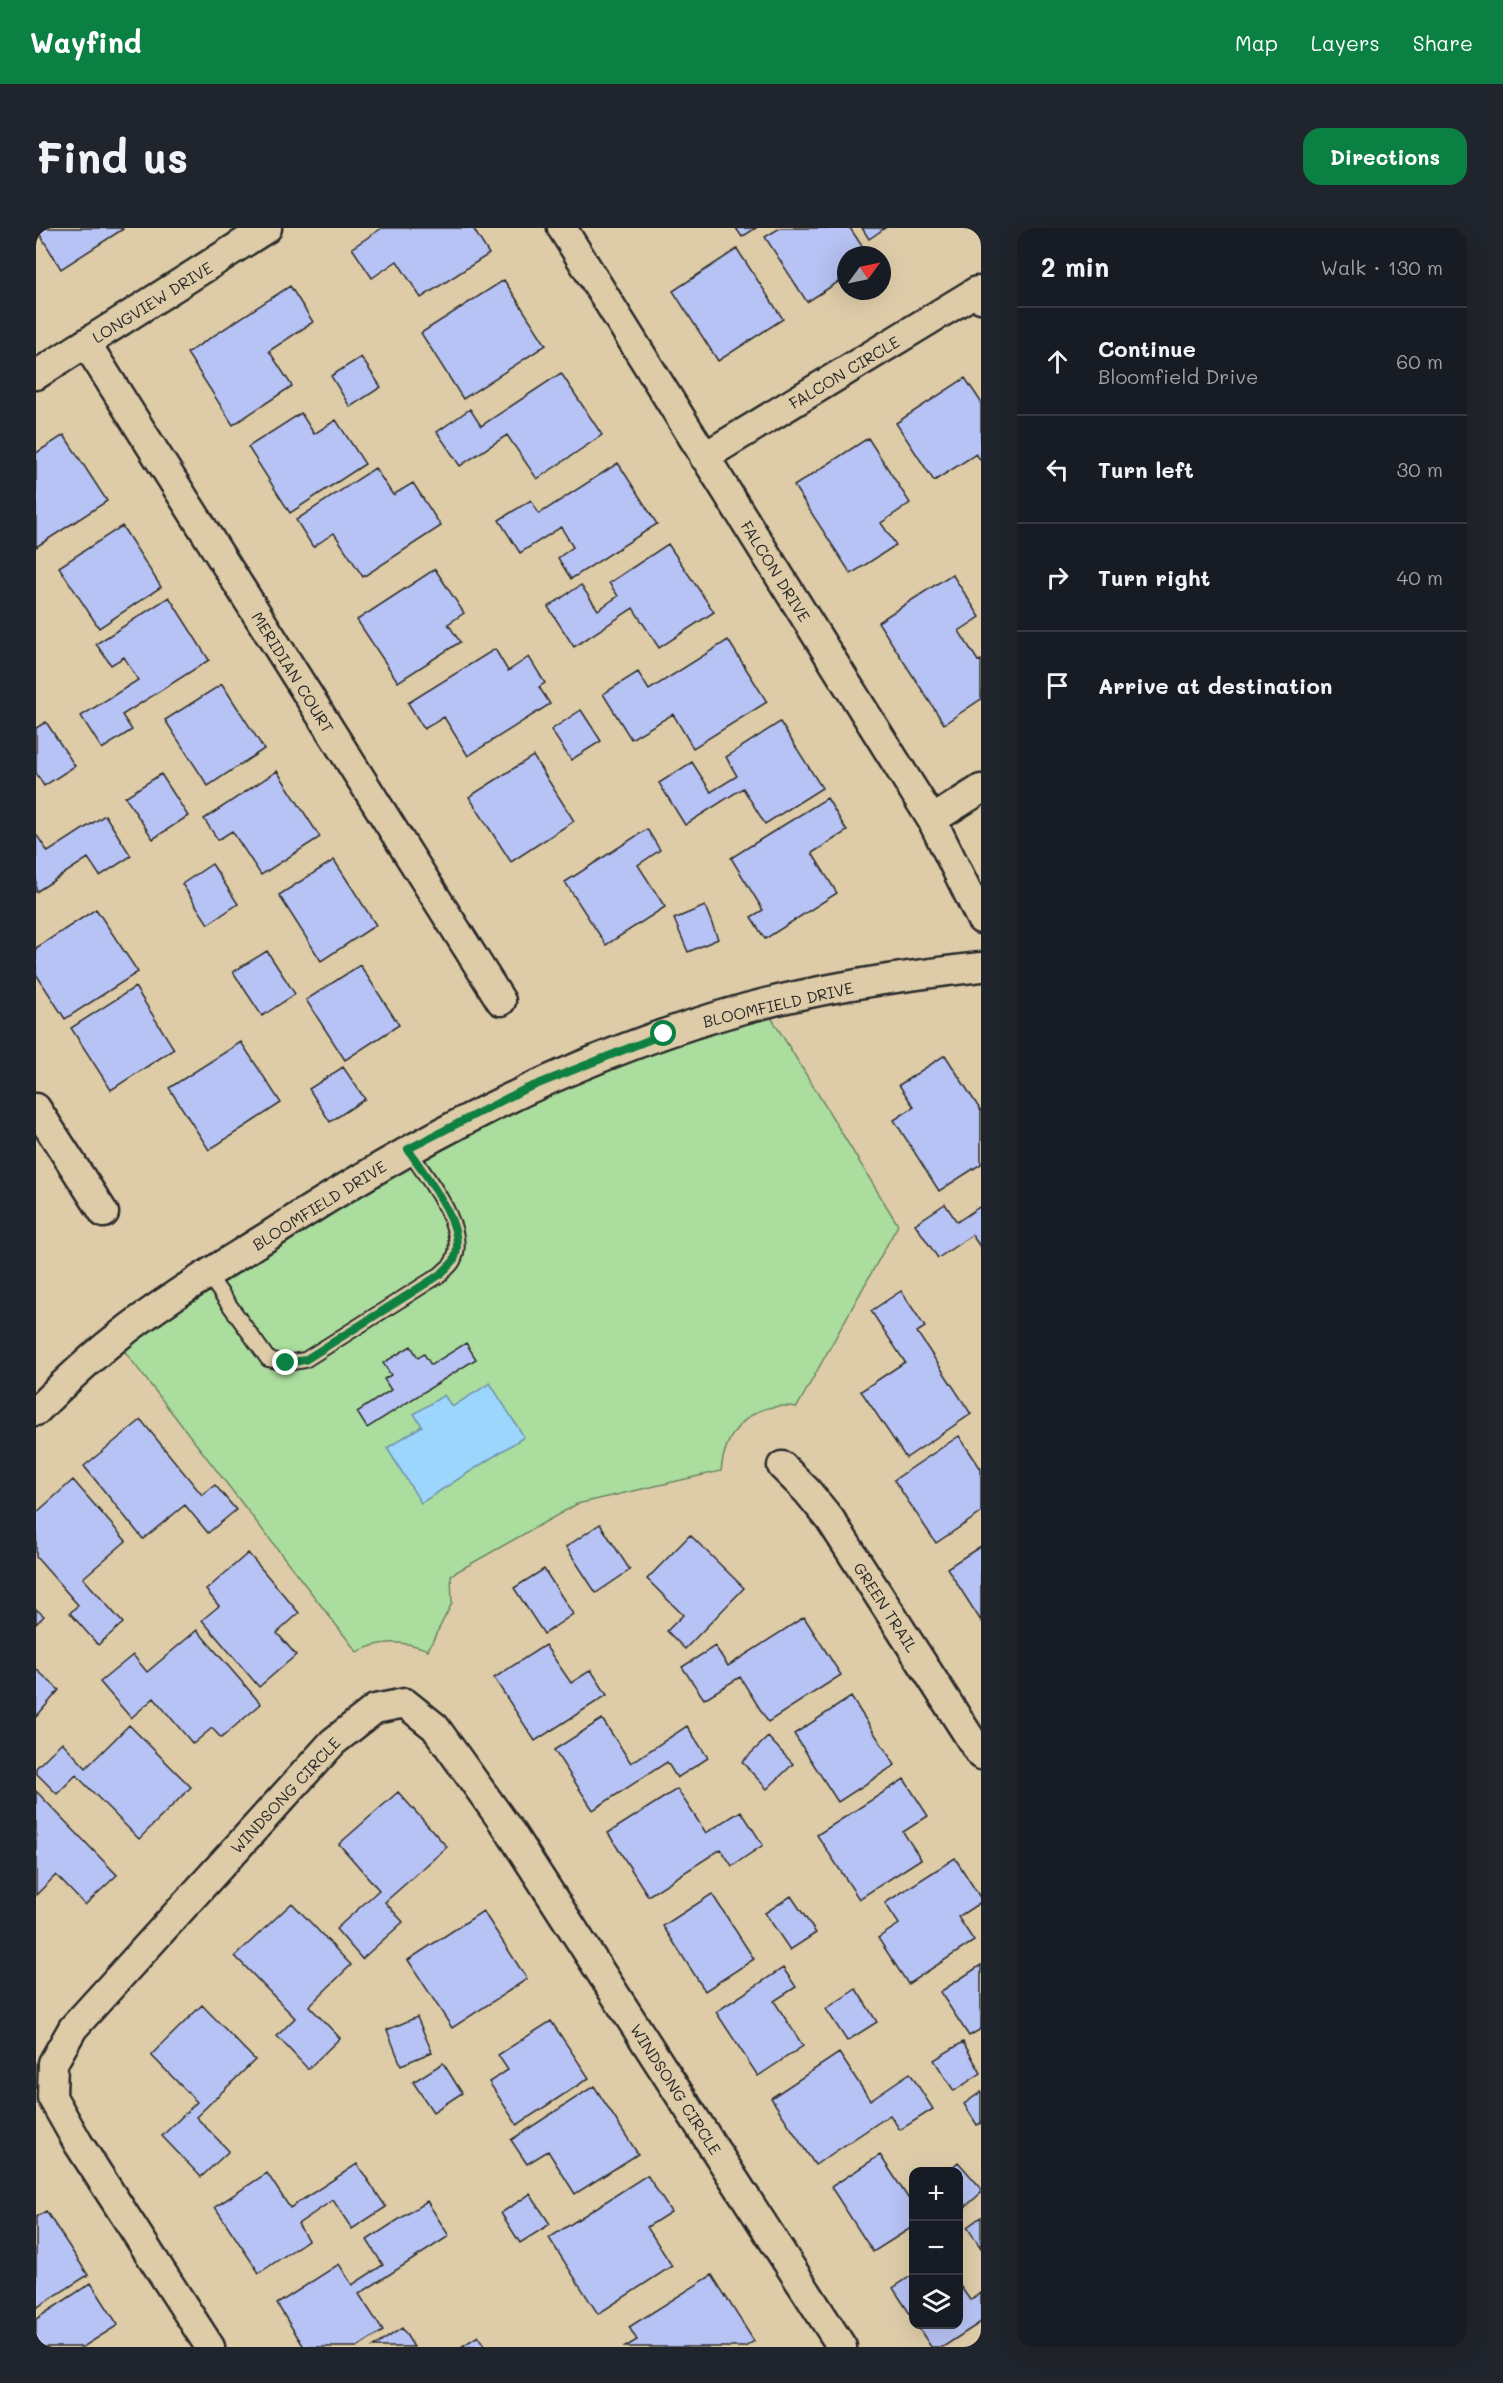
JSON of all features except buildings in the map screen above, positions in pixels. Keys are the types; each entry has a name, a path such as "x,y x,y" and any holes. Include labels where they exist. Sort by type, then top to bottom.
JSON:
{"street":[{"name":"LONGVIEW DRIVE","path":"36,375 267,228"},
{"name":"FALCON DRIVE","path":"562,228 932,820 981,920"},
{"name":"FALCON CIRCLE","path":"705,457 977,291 981,298"},
{"name":"MERIDIAN COURT","path":"86,344 501,1001"},
{"path":"932,820 981,789"},
{"name":"BLOOMFIELD DRIVE","path":"36,1411 115,1339 208,1275 408,1149 523,1090 664,1034 719,1016 857,985 981,967"},
{"path":"36,1108 104,1213"},
{"name":"GREEN TRAIL","path":"782,1466 830,1519 981,1755"},
{"name":"WINDSONG CIRCLE","path":"210,2347 78,2143 52,2097 53,2063 73,2028 333,1742 375,1709 405,1702 435,1727 511,1833 842,2347"}],"lane":[{"path":"208,1275 268,1359 286,1363 305,1360 315,1354 441,1274 453,1261 457,1242 454,1221 408,1149"}],"green space":[{"path":"763,1004 898,1225 797,1407 768,1408 744,1421 735,1430 729,1442 721,1471 577,1504 451,1575 452,1603 428,1650 410,1644 383,1643 357,1652 115,1339 408,1149"}],"water":[{"path":"490,1383 524,1437 421,1503 387,1448 422,1426 414,1414 444,1395 452,1407"}],"route":[{"path":"286,1363 305,1360 441,1274 453,1261 457,1242 454,1221 408,1149 523,1090 664,1034"}]}
